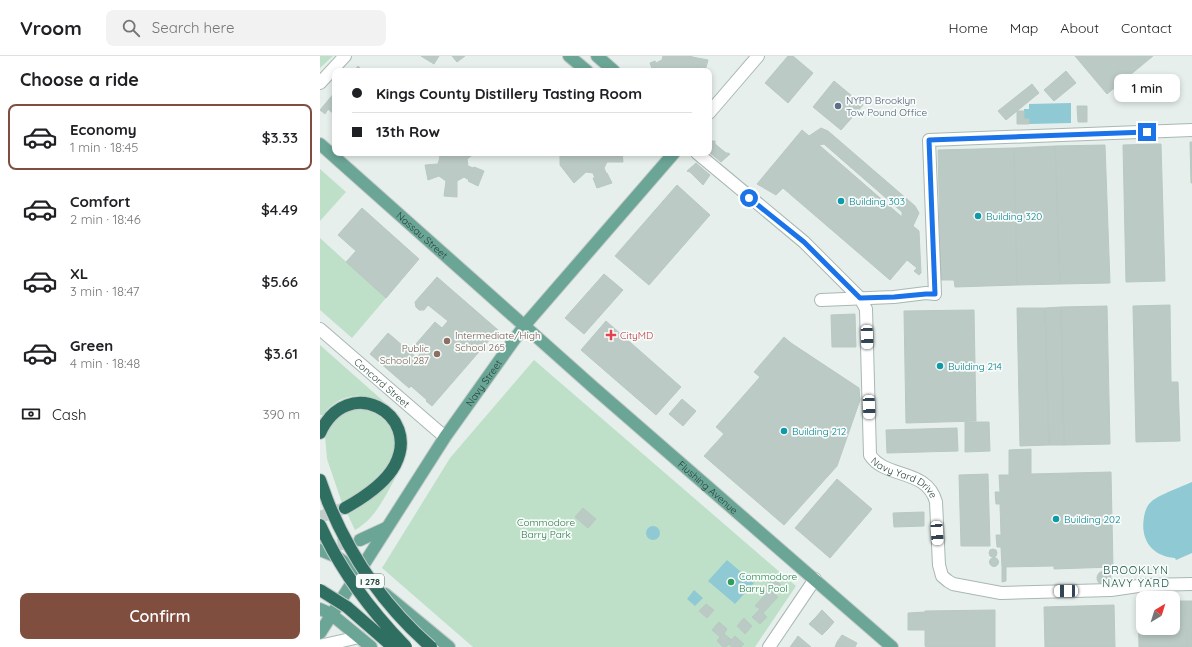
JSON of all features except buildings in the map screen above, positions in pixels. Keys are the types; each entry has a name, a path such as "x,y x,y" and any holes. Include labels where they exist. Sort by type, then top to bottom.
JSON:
{"highway":[{"path":"320,433 327,420 337,410 348,405 361,403 379,407 394,420 398,428 401,445 395,466 375,488 345,508"},
{"name":"I 278","path":"320,480 328,502 354,556 374,586 400,617 431,647"},
{"name":"I 278","path":"320,525 349,579 376,615 406,647"},
{"path":"320,590 347,607 393,647"}],"main road":[{"path":"569,56 583,68"},
{"path":"597,56 611,68"},
{"name":"Nassau Street","path":"320,144 332,155"},
{"name":"Nassau Street","path":"333,156 524,326"},
{"name":"Navy Street","path":"320,633 326,612 359,573 386,528 445,437 524,326 671,156"},
{"name":"Flushing Avenue","path":"524,326 753,527 815,579 887,645"},
{"path":"360,540 386,528"},
{"path":"320,550 337,557 359,573 444,645"},
{"path":"326,612 371,647"}],"street":[{"path":"334,68 345,56"},
{"path":"712,110 758,56"},
{"path":"320,83 332,70"},
{"path":"821,300 935,294 929,140 1192,130"},
{"name":"Navy Yard Drive","path":"701,156 801,240 860,298 866,309 870,455 886,467 923,483 933,494 936,502 939,565 942,576 945,580 953,584 1001,593 1111,590 1145,585 1192,584"},
{"name":"Concord Street","path":"320,329 445,437"},
{"path":"769,647 815,579"},
{"path":"320,646 359,637"}],"green space":[{"path":"320,56 333,56 320,68"},
{"path":"320,169 346,192 320,221"},
{"path":"320,238 386,298 352,338 320,310"},
{"path":"320,345 390,407 372,398 355,396 338,401 323,415 320,415"},
{"name":"Commodore Barry Park","path":"534,360 796,586 755,647 473,647 382,568 450,458"},
{"path":"357,409 367,410 384,419 390,427 395,439 394,451 390,462 373,481 342,503 327,459 325,436 336,417 346,411"},
{"path":"399,471 381,504 363,525 355,530 347,513 362,505 375,495 388,484"}],"water":[{"path":"1071,103 1071,123 1029,124 1029,119 1024,119 1024,109 1029,109 1029,104"},
{"path":"1192,482 1192,553 1176,560 1175,558 1160,554 1149,545 1144,533 1144,515 1146,508 1152,501 1165,493"},
{"path":"653,526 658,528 660,533 658,538 653,540 648,538 646,533 648,528"},
{"name":"Commodore Barry Pool","path":"727,560 754,583 735,604 708,581"},
{"path":"694,590 703,598 695,606 687,599"}],"tunnel":[{"path":"320,517 345,508"},
{"path":"320,546 357,541"}],"place":[{"name":"NYPD Brooklyn Tow Pound Office","path":"838,106"},
{"name":"Building 303","path":"841,201"},
{"name":"Building 320","path":"978,216"},
{"name":"CityMD","path":"611,335"},
{"name":"Intermediate/High School 265","path":"447,341"},
{"name":"Public School 287","path":"437,354"},
{"name":"Building 214","path":"940,366"},
{"name":"Building 212","path":"784,431"},
{"name":"Building 202","path":"1056,519"},
{"name":"Commodore Barry Pool","path":"731,582"}],"district":[{"name":"BROOKLYN NAVY YARD","path":"1136,576"}],"route":[{"path":"749,198 804,242 860,298 935,294 929,140 1147,132"}]}
